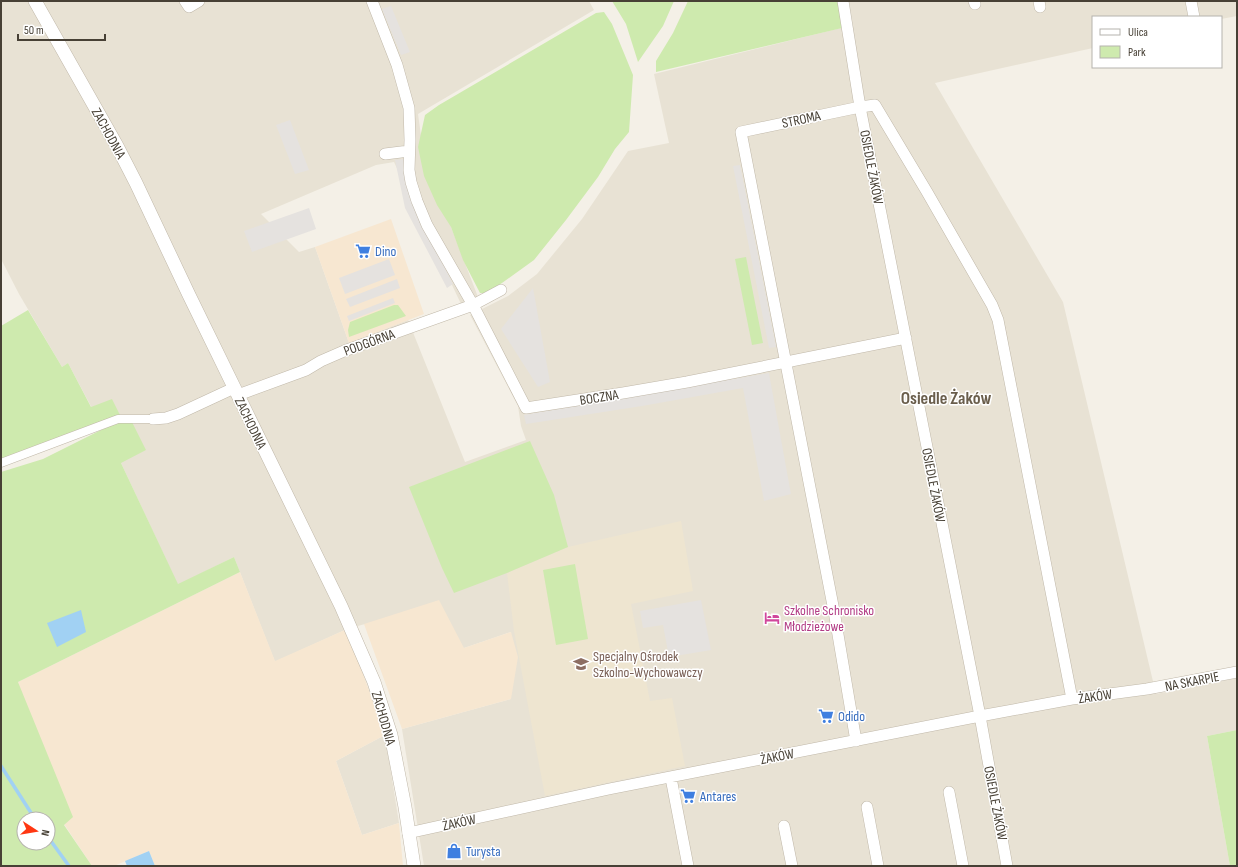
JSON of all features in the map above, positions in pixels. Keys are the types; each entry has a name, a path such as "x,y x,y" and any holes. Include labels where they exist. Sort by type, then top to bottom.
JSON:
{"street":[{"name":"ZACHODNIA","path":"35,1 117,146 341,606 374,682 391,735 405,806 414,866"},
{"path":"185,1 189,7 199,1"},
{"path":"372,1 403,85 409,108 409,170 411,182 427,225 473,304"},
{"path":"843,1 860,106"},
{"path":"1191,1 1194,16"},
{"name":"OSIEDLE ŻAKÓW","path":"1007,866 980,716 860,106 875,105 966,258 992,304 998,320 1072,699"},
{"name":"STROMA","path":"785,362 741,132 860,106"},
{"path":"385,154 409,151"},
{"name":"PODGÓRNA","path":"153,419 166,418 236,392 306,370 321,361 344,351 473,304 501,290"},
{"name":"BOCZNA","path":"473,304 526,408 642,390 785,362"},
{"path":"856,741 834,611 785,362 906,338"},
{"path":"1,463 118,419 153,419"},
{"name":"NA SKARPIE","path":"1147,689 1237,672"},
{"name":"ŻAKÓW","path":"408,834 609,789 980,716 1072,699 1147,689"},
{"path":"671,778 688,866"},
{"path":"950,792 963,866"},
{"path":"867,808 878,866"},
{"path":"784,826 792,866"}],"shaded area":[{"path":"1,1 589,1 594,10 418,114 424,157 478,297 461,304 394,162 376,165 261,214 299,252 315,247 349,343 408,320 465,462 526,440 521,426 518,406 470,315 508,296 537,274 582,219 628,151 669,143 654,74 853,25 849,1 1237,1 1237,16 1222,19 1222,16 1092,16 1092,48 935,83 1063,302 1156,694 1237,678 1237,730 1207,736 1230,866 424,866 402,729 511,699 511,632 464,648 365,624 347,629 275,662 234,557 178,585 121,463 68,363 62,367 19,294 1,259"},
{"path":"391,6 410,52 401,55 382,9"},
{"path":"290,120 309,170 295,174 276,125"},
{"path":"404,159 413,205 453,284 447,288 405,208 395,160"},
{"path":"740,165 776,347 769,348 733,166"},
{"path":"309,208 316,229 252,252 244,231"},
{"path":"391,219 424,314 349,343 315,247"},
{"path":"389,259 395,275 345,294 339,278"},
{"path":"397,279 400,288 350,307 346,299"},
{"path":"533,288 550,382 538,387 501,329"},
{"path":"393,298 395,303 349,321 347,316"},
{"path":"769,373 791,494 764,501 743,388 642,406 526,424 524,415"},
{"name":"Specjalny Ośrodek Szkolno-Wychowawczy","path":"681,521 693,591 631,604 650,701 672,698 685,766 545,796 514,631 507,573 568,547"},
{"path":"240,572 275,661 347,629 385,735 336,761 362,835 399,823 403,866 155,866 149,851 114,866 92,866 64,824 18,682"},
{"path":"439,600 464,648 511,632 518,657 511,699 402,729 364,624"},
{"path":"701,600 711,650 669,657 663,625 643,628 640,611"},
{"path":"385,735 399,823 362,835 336,761"}],"green space":[{"path":"612,1 674,1 663,26 638,62 626,24"},
{"path":"688,1 838,1 842,28 656,72 656,61 673,33"},
{"path":"604,12 612,24 633,75 629,132 615,149 598,177 534,260 488,293 480,293 463,260 451,227 437,205 424,176 418,147 425,115 439,105 596,13"},
{"path":"746,257 763,343 752,345 735,259"},
{"path":"394,305 398,305 406,316 349,337 348,330 350,322"},
{"path":"28,310 62,367 68,363 91,407 112,399 120,415 1,460 1,326"},
{"path":"132,422 146,450 121,463 178,584 234,557 240,572 18,682 73,817 64,825 92,866 1,866 1,472 43,459 117,423"},
{"path":"530,441 554,495 568,547 507,573 454,593 442,568 409,487"},
{"path":"575,564 588,639 556,645 543,570"},
{"path":"1237,730 1237,866 1230,866 1207,736"}],"water":[{"path":"81,610 86,632 57,647 47,623"},
{"path":"149,851 155,866 127,866 125,861"}],"waterway":[{"path":"1,766 30,811"},
{"path":"56,848 69,866"}],"place":[{"name":"Dino","path":"363,251"},
{"name":"Szkolne Schronisko Młodzieżowe","path":"772,618"},
{"name":"Specjalny Ośrodek Szkolno-Wychowawczy","path":"581,664"},
{"name":"Odido","path":"826,716"},
{"name":"Antares","path":"688,796"},
{"name":"Turysta","path":"454,851"}],"district":[{"name":"Osiedle Żaków","path":"946,398"}]}
